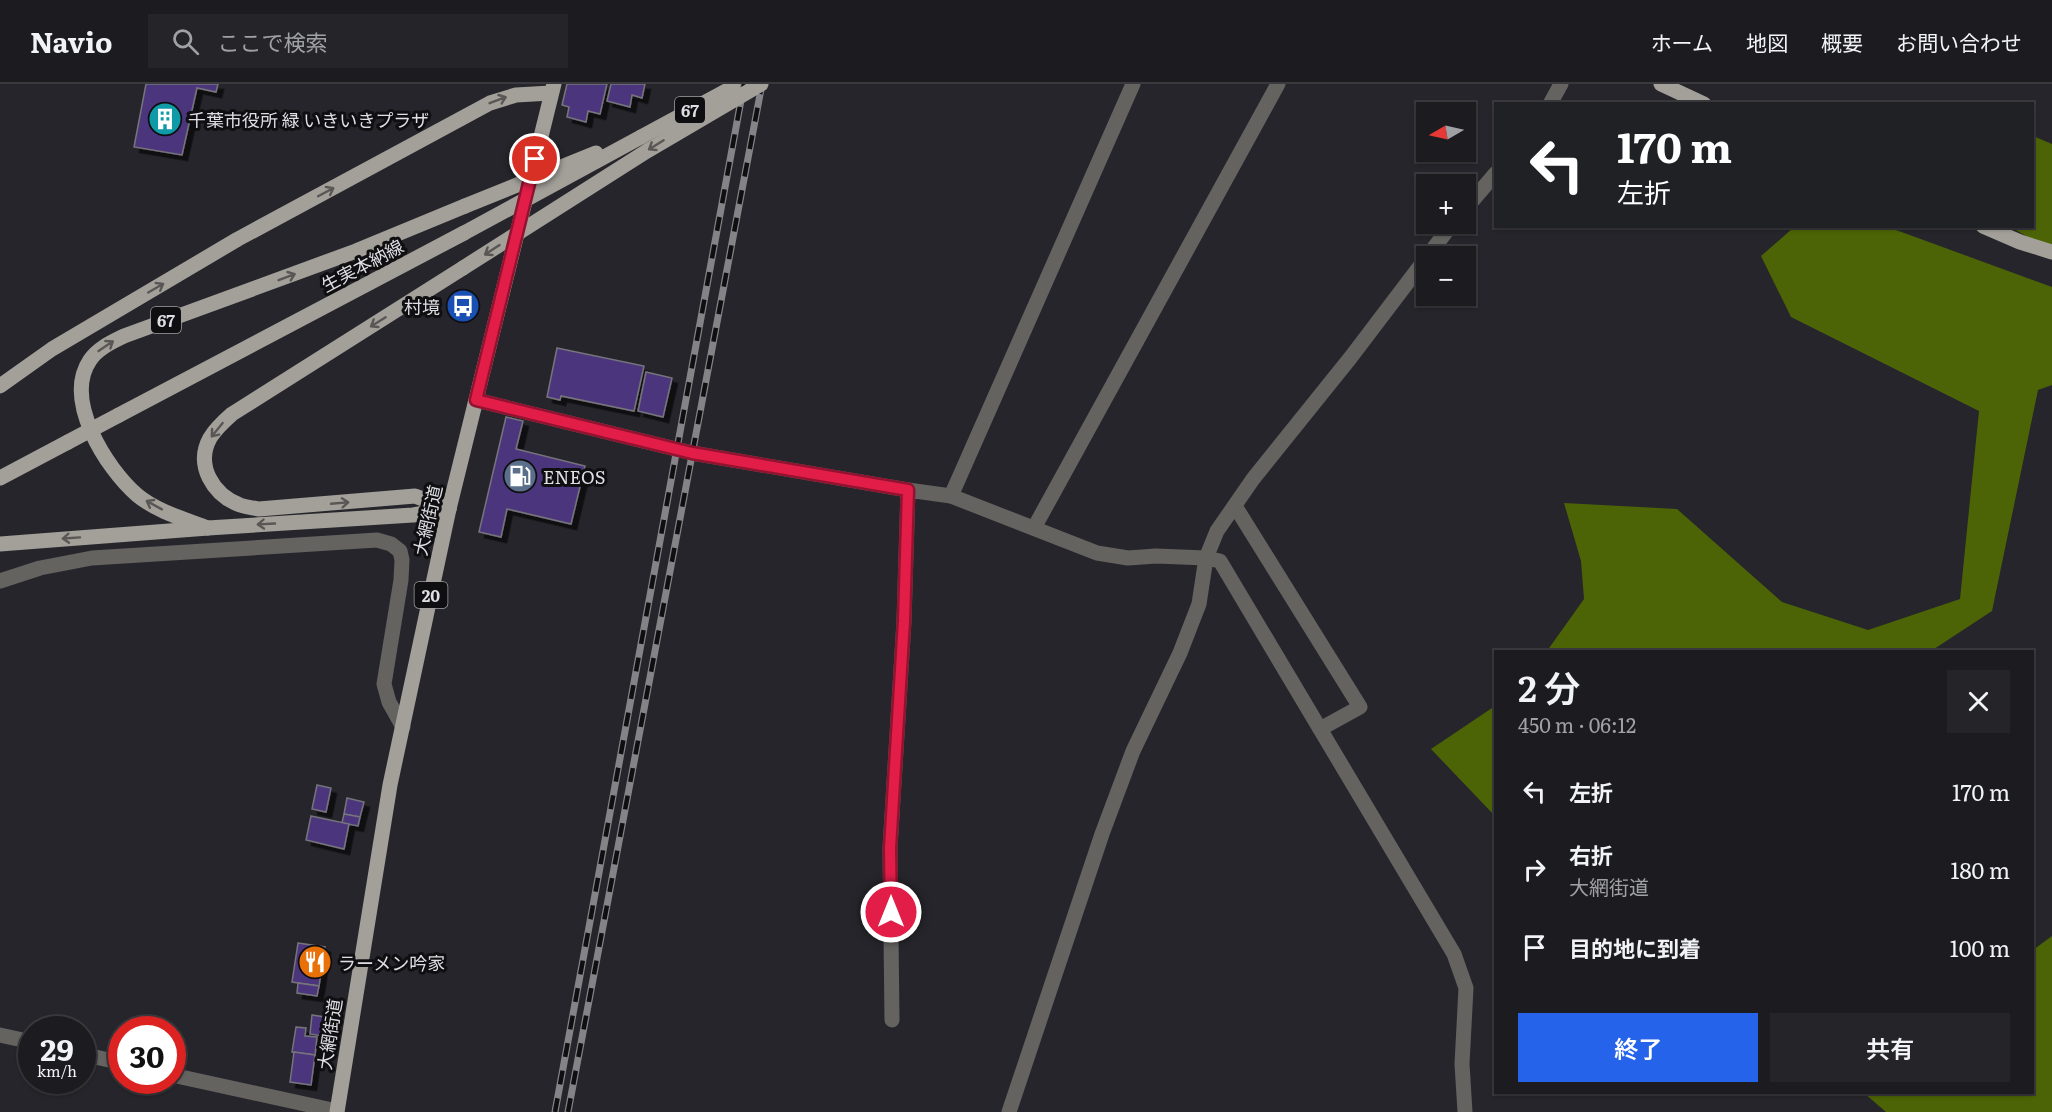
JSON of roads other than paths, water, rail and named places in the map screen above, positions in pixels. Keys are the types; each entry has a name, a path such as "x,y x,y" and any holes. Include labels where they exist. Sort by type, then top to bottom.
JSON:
{"main road":[{"name":"生実本納線","path":"0,478 464,233 740,84"},
{"path":"449,509 415,496 259,509 241,505 226,498 215,488 208,477 204,465 206,450 210,438 232,414 638,157 761,84"},
{"path":"1661,84 1700,102"},
{"name":"67","path":"0,386 52,349 228,245 490,103 552,88"},
{"name":"大網街道","path":"337,1112 390,785 449,509 552,88"},
{"name":"67","path":"208,528 168,513 138,496 113,468 99,446 81,403 84,369 91,357 103,347 124,336 345,255 641,137"},
{"path":"1988,228 2020,242 2052,252"},
{"name":"67","path":"0,544 413,515 449,509"}],"street":[{"path":"951,496 1133,84"},
{"path":"1034,528 1278,84"},
{"path":"1551,102 1561,84"},
{"path":"1476,196 1494,175"},
{"path":"1009,1112 1102,834 1133,751 1180,653 1199,604 1206,558 1217,531 1253,479 1351,357 1444,234"},
{"path":"476,400 692,453 951,496 1097,554 1128,558 1156,556 1206,558 1220,561 1454,954 1466,988 1462,1064 1464,1112"},
{"path":"892,1020 890,848 904,621 908,490"},
{"path":"1234,506 1360,707 1320,729"},
{"path":"0,581 40,568 92,558 378,540 391,544 400,551 402,561 384,684 389,702 403,727"},
{"path":"0,1035 18,1039"},
{"path":"186,1078 337,1112"}],"railway":[{"path":"555,1112 744,84"},
{"path":"568,1112 762,84"}],"place":[{"name":"千葉市役所 緑 いきいきプラザ","path":"165,119"},
{"name":"村境","path":"463,306"},
{"name":"ENEOS","path":"520,476"},
{"name":"ラーメン吟家","path":"315,962"}]}
